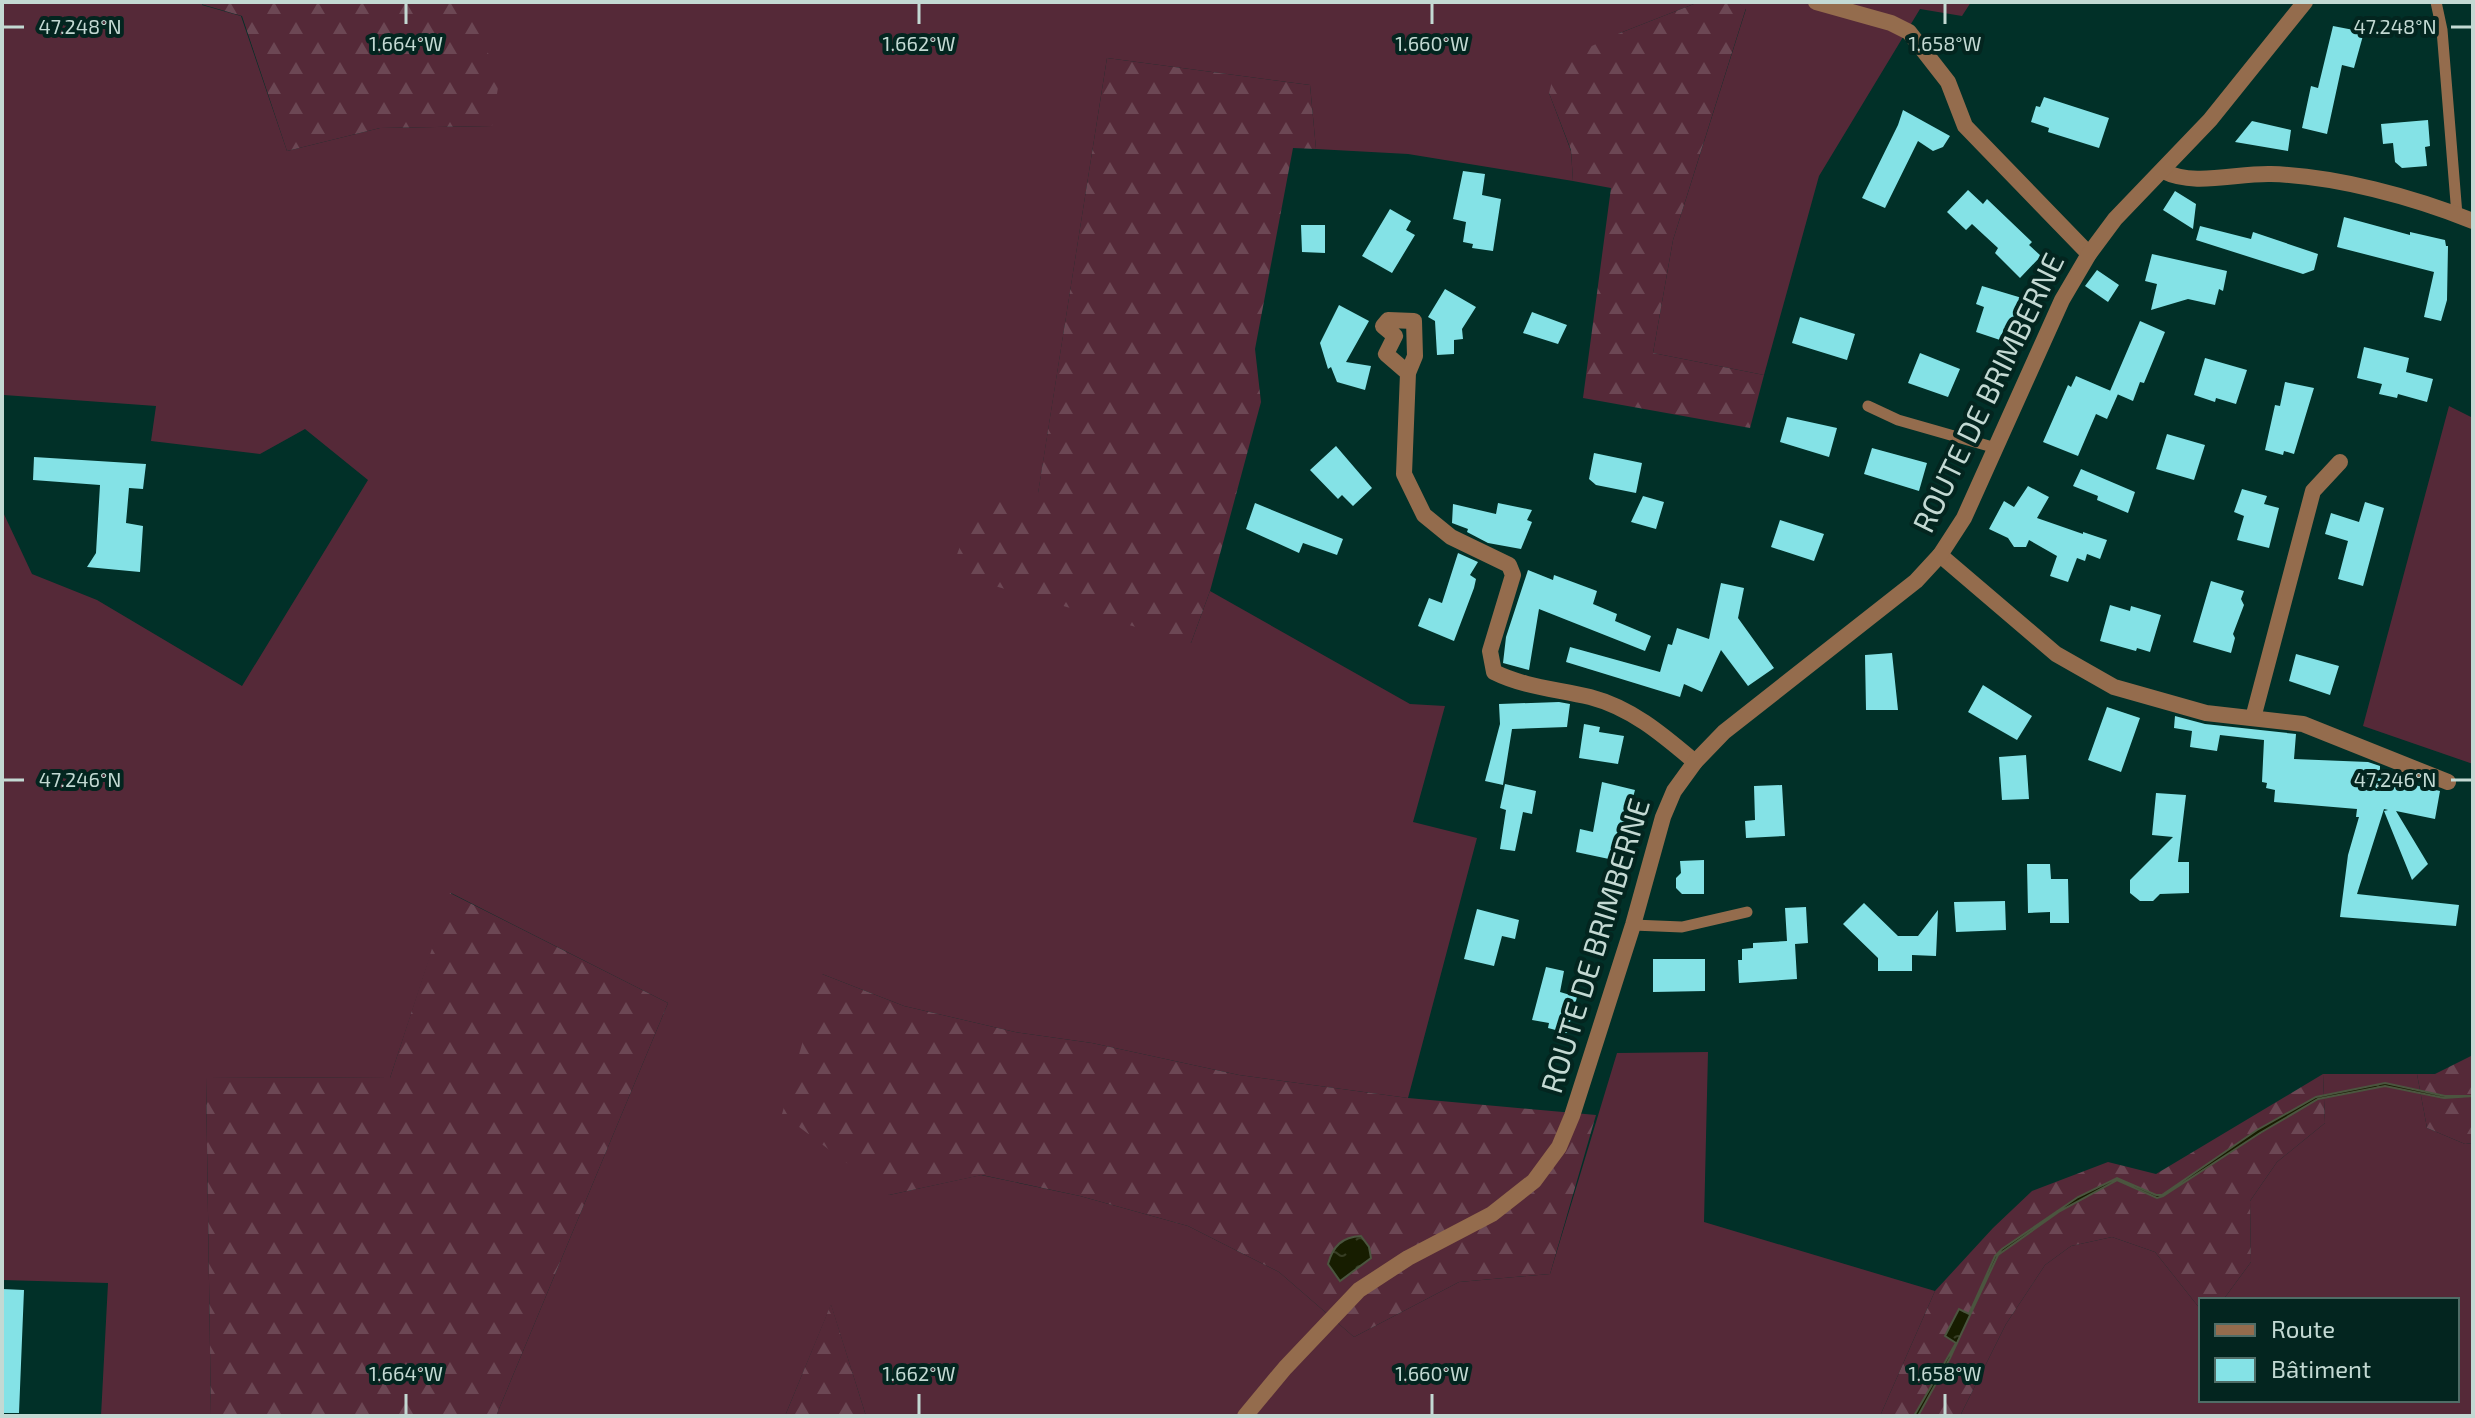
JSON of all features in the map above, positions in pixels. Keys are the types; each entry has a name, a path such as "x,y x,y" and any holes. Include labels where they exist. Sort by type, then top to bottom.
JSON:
{"street":[{"path":"1816,2 1891,23 1909,32 1948,82 1965,126 2089,254"},
{"name":"ROUTE DE BRIMBERNE","path":"1245,1416 1285,1368 1359,1290 1408,1258 1492,1214 1534,1181 1559,1147 1572,1116 1633,925 1663,817 1674,791 1695,762 1724,732 1916,581 1940,555 1964,518 2062,300 2089,254 2115,219 2210,120 2305,2"},
{"path":"2163,171 2178,178 2272,174 2355,184 2465,218"},
{"path":"1408,373 1404,474 1424,515 1451,537 1509,565 1513,575 1490,651 1494,672 1512,681 1594,698 1645,720 1695,762"},
{"path":"2253,718 2313,491 2340,462"},
{"path":"1940,555 2056,654 2114,687 2206,713 2303,724 2448,782"}],"lane":[{"path":"2436,2 2465,218"},
{"path":"1868,406 1898,420 1996,448"},
{"path":"1633,925 1682,927 1747,912"}],"green space":[{"path":"2,2 202,2 202,5 241,16 287,151 380,128 492,126 468,2 1699,2 1620,33 1549,93 1571,151 1573,181 1408,154 1316,149 1310,85 1107,58 1038,494 1191,643 1210,591 1410,704 1445,706 1413,822 1477,838 1408,1098 1239,1075 1092,1043 1015,1032 904,1006 822,974 889,1195 981,1175 1080,1196 1188,1226 1279,1272 1354,1337 1459,1282 1550,1274 1617,1053 1708,1052 1704,1222 1935,1291 1880,1416 866,1416 831,1305 785,1416 496,1416 668,1003 451,893 390,1078 206,1077 211,1416 101,1416 108,1283 2,1280 2,510 32,574 97,600 242,686 368,480 305,429 260,454 151,441 156,406 4,395"},
{"path":"202,2 468,2 499,81 492,126 380,128 287,151 242,16"},
{"path":"1699,2 1737,2 1746,8 1673,240 1653,353 1764,375 1750,428 1583,398 1611,188 1573,181 1571,150 1549,93 1557,62"},
{"path":"1737,2 1971,2 1962,16 1920,9 1819,176 1764,375 1653,353 1673,240 1746,9"},
{"path":"1107,58 1310,85 1316,149 1293,148 1255,349 1261,402 1210,591 1191,643 950,573 978,499 1038,493"},
{"path":"2449,406 2473,418 2473,764 2363,726"},
{"path":"450,893 668,1003 496,1416 211,1416 206,1077 390,1078"},
{"path":"822,974 904,1006 1015,1032 1092,1043 1239,1075 1408,1098 1596,1115 1550,1274 1459,1282 1354,1337 1279,1272 1188,1226 1080,1196 982,1175 889,1195 782,1114"},
{"path":"2473,1055 2473,1143 2465,1144 2427,1128 2417,1074 2435,1074"},
{"path":"2323,1074 2417,1074 2427,1128 2465,1144 2473,1143 2473,1416 1960,1416 2006,1324 2045,1265 2071,1246 2112,1237 2155,1252 2199,1307 2199,1402 2459,1402 2459,1298 2224,1298 2251,1262 2250,1201 2277,1162 2325,1123"},
{"path":"2323,1074 2325,1123 2277,1162 2250,1201 2251,1262 2224,1298 2199,1298 2199,1307 2155,1252 2112,1237 2071,1246 2045,1265 2006,1324 1960,1416 1880,1416 1935,1291 2032,1191 2108,1162 2156,1174"},
{"path":"831,1304 866,1416 785,1416"}],"water":[{"path":"2385,1083 2445,1096 2473,1096 2444,1098 2385,1086 2318,1099 2163,1196 2157,1198 2117,1180 2060,1211 1998,1255 1950,1358 1918,1416 1914,1416 1956,1343 1945,1336 1959,1309 1969,1314 1995,1256 2002,1249 2078,1197 2117,1178 2162,1195 2257,1130 2316,1097"},
{"path":"1361,1236 1369,1247 1371,1258 1340,1281 1328,1264 1333,1252 1344,1241"}],"building":[{"path":"2333,26 2364,32 2354,68 2342,65 2327,134 2302,128 2311,86 2318,88"},
{"path":"2044,97 2109,118 2099,148 2048,132 2049,128 2031,122 2036,106 2040,107"},
{"path":"1903,110 1950,136 1943,147 1933,151 1918,141 1885,208 1862,198"},
{"path":"2428,120 2430,146 2425,147 2427,166 2402,168 2395,162 2393,143 2383,144 2381,124"},
{"path":"2252,121 2291,130 2288,151 2235,142"},
{"path":"1463,171 1485,174 1482,195 1501,199 1493,251 1472,248 1473,244 1463,242 1466,222 1453,219"},
{"path":"1968,190 1983,204 1987,199 2032,242 2029,245 2041,256 2020,278 1995,253 1998,248 1972,224 1966,230 1947,212"},
{"path":"2175,191 2196,204 2193,229 2163,210"},
{"path":"1390,209 1411,221 1406,230 1415,235 1392,273 1362,256"},
{"path":"2344,217 2410,235 2410,232 2445,240 2448,246 2447,300 2441,321 2424,317 2434,272 2337,247"},
{"path":"1301,225 1325,225 1325,253 1302,252"},
{"path":"2200,226 2251,239 2253,232 2318,254 2314,270 2303,274 2196,240"},
{"path":"2152,254 2227,271 2223,291 2219,289 2215,305 2188,299 2151,310 2157,284 2145,281"},
{"path":"2097,270 2119,285 2108,302 2085,286"},
{"path":"1982,286 2022,298 2012,330 2004,328 2000,340 1976,332 1984,307 1976,304"},
{"path":"1445,289 1476,307 1462,329 1463,339 1454,340 1454,354 1437,355 1435,321 1428,317"},
{"path":"1339,305 1369,321 1346,362 1371,366 1365,390 1337,382 1331,367 1328,369 1320,343"},
{"path":"1532,312 1567,325 1558,344 1523,333"},
{"path":"1800,317 1855,334 1847,360 1792,343"},
{"path":"2140,321 2165,332 2144,383 2140,382 2133,401 2110,391"},
{"path":"2364,347 2409,358 2406,372 2433,379 2427,402 2398,394 2397,398 2379,394 2382,384 2357,378"},
{"path":"1920,353 1960,369 1948,397 1908,383"},
{"path":"2205,358 2247,370 2236,404 2216,398 2215,402 2194,395"},
{"path":"2076,376 2118,394 2107,419 2096,414 2078,456 2043,442 2068,385 2071,387"},
{"path":"2285,382 2314,388 2294,454 2284,451 2283,455 2265,450 2275,405 2280,406"},
{"path":"1787,417 1837,428 1829,457 1780,442"},
{"path":"2167,434 2205,445 2194,480 2156,469"},
{"path":"1336,446 1372,488 1353,506 1342,495 1338,499 1310,470"},
{"path":"1872,448 1927,463 1919,491 1864,474"},
{"path":"1594,453 1642,463 1636,493 1596,485 1589,479"},
{"path":"34,457 146,464 143,489 129,488 126,523 143,526 140,572 87,567 96,553 100,485 33,480"},
{"path":"2081,469 2135,492 2128,513 2073,486"},
{"path":"2028,486 2049,497 2037,518 2107,540 2100,559 2087,554 2085,561 2077,558 2068,582 2050,576 2057,556 2029,540 2026,547 2014,547 2008,538 1989,529 2004,501 2014,507"},
{"path":"2242,489 2267,496 2264,504 2279,508 2269,548 2237,540 2244,516 2234,512"},
{"path":"1643,496 1664,502 1656,529 1631,522"},
{"path":"2365,502 2384,508 2363,586 2338,579 2348,541 2325,534 2331,513 2359,522"},
{"path":"1255,503 1343,539 1337,555 1303,543 1299,553 1246,529"},
{"path":"1498,503 1532,510 1527,520 1532,522 1521,549 1488,543 1467,532 1468,529 1452,523 1453,504 1496,514"},
{"path":"1780,520 1824,534 1814,561 1771,547"},
{"path":"1458,553 1478,562 1470,575 1476,579 1474,588 1454,641 1418,626 1429,598 1442,603"},
{"path":"1528,570 1553,580 1554,575 1597,591 1593,604 1617,614 1615,621 1651,636 1645,651 1539,609 1529,670 1503,663 1506,637"},
{"path":"2211,581 2244,591 2241,599 2244,605 2233,634 2235,638 2231,653 2193,642"},
{"path":"1721,583 1744,588 1738,618 1774,668 1748,686 1721,650 1702,692 1684,684 1680,697 1566,662 1570,647 1660,672 1668,644 1672,645 1677,628 1709,639"},
{"path":"2110,605 2130,611 2131,606 2161,615 2150,652 2100,641"},
{"path":"1892,653 1898,710 1866,710 1865,655"},
{"path":"2296,654 2339,666 2330,695 2289,681"},
{"path":"1983,685 2032,716 2017,740 1968,712"},
{"path":"1499,704 1570,704 1567,727 1512,729 1503,785 1485,781 1500,724"},
{"path":"2107,707 2140,718 2121,772 2088,760"},
{"path":"2175,716 2205,724 2296,734 2294,759 2368,762 2380,766 2380,777 2440,791 2435,819 2396,811 2428,864 2412,880 2384,811 2388,810 2384,809 2357,894 2459,905 2456,926 2340,917 2348,855 2359,817 2356,817 2357,809 2274,802 2275,790 2266,788 2267,783 2262,782 2264,740 2220,735 2217,751 2190,747 2192,731 2174,728"},
{"path":"1584,724 1600,727 1599,732 1624,736 1618,764 1579,758"},
{"path":"2026,755 2029,799 2002,800 1999,757"},
{"path":"1602,782 1635,790 1617,857 1610,855 1609,859 1576,852 1580,829 1593,832"},
{"path":"1505,784 1536,791 1532,814 1523,812 1515,851 1500,849 1506,810 1500,808"},
{"path":"1782,785 1785,836 1746,838 1745,821 1755,820 1754,786"},
{"path":"2156,793 2186,795 2178,862 2189,862 2189,893 2160,894 2153,901 2140,901 2130,893 2130,880 2173,837 2152,835"},
{"path":"1704,860 1704,894 1682,894 1676,888 1676,878 1681,873 1680,861"},
{"path":"2027,864 2050,864 2051,879 2068,879 2069,923 2050,923 2050,912 2028,913"},
{"path":"2005,901 2006,930 1956,932 1954,902"},
{"path":"1864,903 1898,936 1918,936 1938,910 1936,956 1912,955 1912,971 1878,971 1878,958 1843,924"},
{"path":"1806,907 1808,943 1795,944 1797,979 1739,983 1738,960 1742,960 1742,949 1753,948 1753,943 1787,941 1785,908"},
{"path":"1477,909 1519,920 1515,939 1502,936 1494,966 1464,959"},
{"path":"1653,959 1705,959 1705,991 1653,992"},
{"path":"1546,967 1564,971 1560,992 1577,997 1567,1033 1548,1028 1549,1023 1532,1020"},
{"path":"2,1289 24,1290 19,1413 2,1413"}]}
